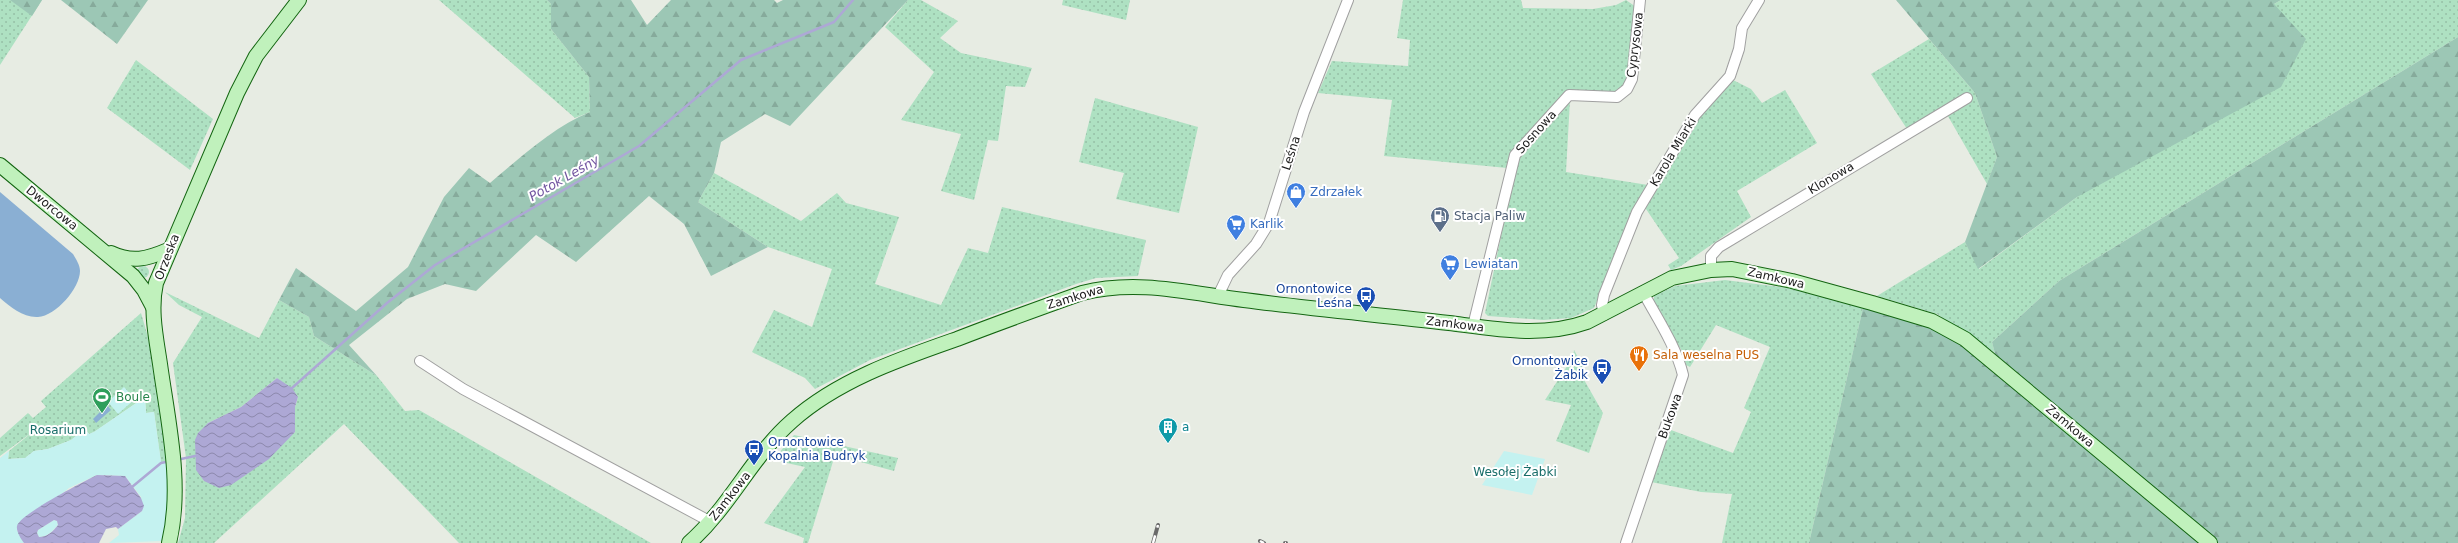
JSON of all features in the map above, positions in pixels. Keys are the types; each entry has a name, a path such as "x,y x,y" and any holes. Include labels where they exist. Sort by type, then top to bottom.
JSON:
{"street":[{"name":"Orzeska","path":"169,543 175,480 153,307 158,278 168,250 237,93 256,56 299,0"},
{"name":"Leśna","path":"1218,296 1228,276 1256,244 1269,223 1304,112 1348,0"},
{"name":"Cyprysowa","path":"1627,89 1632,79 1640,0"},
{"name":"Karola Miarki","path":"1604,315 1602,305 1604,295 1637,212 1695,115 1730,76 1739,49 1742,28 1759,0"},
{"name":"Sosnowa","path":"1473,326 1514,155 1569,95 1617,97 1627,89"},
{"name":"Klonowa","path":"1711,270 1711,256 1719,247 1967,98"},
{"name":"Dworcowa","path":"0,165 105,251 134,278 153,307"},
{"path":"140,260 153,266 158,278 146,283 134,278 131,269 133,264 140,260 168,250"},
{"name":"Dworcowa","path":"105,251 127,259 140,260"},
{"name":"Zamkowa","path":"689,543 711,522 782,430 820,400 880,368 1082,293 1103,287 1138,286 1473,326 1540,332 1573,327 1604,315 1643,292 1672,278 1711,270 1746,271 1833,292 1932,321 1965,339 2210,543"},
{"name":"Bukowa","path":"1626,543 1683,375 1667,337 1643,292"},
{"path":"420,361 463,389 711,522"}],"green space":[{"path":"0,0 42,0 0,65"},
{"path":"10,0 42,0 32,16"},
{"path":"61,0 148,0 117,44"},
{"path":"439,0 547,0 551,4 551,29 589,77 590,112 575,118"},
{"path":"547,0 631,0 647,25 671,0 774,0 777,3 783,0 908,0 790,126 765,114 721,142 714,173 698,202 768,247 711,276 684,224 649,196 576,262 536,235 476,291 445,284 407,299 349,345 377,376 314,336 309,317 279,300 296,268 356,311 408,267 444,197 469,168 490,183 550,134 576,118 590,112 589,77 551,29 551,4"},
{"path":"908,0 921,0 958,21 940,38 961,53 1032,68 1025,87 1006,86 998,141 988,140 974,200 941,191 961,134 901,120 934,72 885,27"},
{"path":"1063,0 1130,0 1126,20 1062,5"},
{"path":"1403,0 1521,0 1523,8 1593,9 1616,5 1626,0 1636,7 1634,41 1630,69 1621,89 1615,93 1598,94 1569,91 1511,152 1507,168 1384,156 1392,100 1318,93 1332,61 1408,66 1410,40 1397,38"},
{"path":"1896,0 2281,0 2274,4 2306,39 2281,87 2077,197 1978,269 1965,242 1997,157 1975,93"},
{"path":"2281,0 2458,0 2458,37 2059,281 1992,342 1995,353 1937,314 1877,296 1965,242 1979,269 2077,197 2274,4"},
{"path":"2458,37 2458,543 1809,543 1863,308 1928,325 1961,342 2000,373 1992,342 2059,281"},
{"path":"1929,39 1975,93 1997,157 1987,184 1945,111 1909,132 1871,74"},
{"path":"136,60 213,119 190,170 107,108"},
{"path":"1731,79 1751,89 1762,103 1785,90 1817,143 1737,191 1751,217 1681,266 1671,270 1668,265 1679,258 1644,206 1700,112"},
{"path":"1095,98 1198,127 1179,213 1116,199 1124,173 1079,162"},
{"path":"1570,100 1566,172 1648,185 1632,211 1632,217 1594,308 1571,318 1543,320 1488,316 1485,313 1518,155"},
{"path":"714,173 801,221 837,193 846,203 899,217 875,284 941,305 968,248 988,253 1002,207 1146,240 1138,276 1096,278 1076,284 870,360 815,389 805,378 752,352 774,310 812,327 832,269 768,247 698,202"},
{"path":"143,266 147,268 149,272 147,276 143,278 139,276 137,272 139,268"},
{"path":"1725,280 1788,288 1863,308 1809,543 1722,543 1732,494 1701,492 1651,482 1671,430 1733,453 1751,412 1744,408 1770,347 1716,325 1690,367 1686,365 1683,353 1654,303 1654,296 1675,286"},
{"path":"165,292 259,338 279,300 309,317 314,336 377,376 405,411 419,410 651,543 459,543 344,424 214,543 178,543 185,518 186,458 173,363 202,317 179,305","holes":["277,378 298,397 295,407 295,432 204,481 199,473 196,459 199,445 208,423 241,407"]},
{"name":"Rosarium","path":"141,313 148,337 168,461 161,463 154,412 146,413 145,397 94,432 89,434 85,429 71,440 48,449 34,451 25,458 8,459 9,451 35,430 0,456 0,438 28,413 33,418 46,407 41,401"},
{"path":"1574,350 1585,370 1583,378 1603,413 1589,453 1556,441 1571,405 1545,400 1573,357"},
{"path":"124,387 135,399 118,414 108,402"},
{"path":"145,397 146,413 154,412 161,462 168,461 170,482 164,541 109,543 119,535 118,529 142,511 141,497 125,476 97,475 69,488 17,530 24,543 0,543 0,458 9,451 8,459 25,458 34,451 48,449 71,440 85,429 89,434 94,432"},
{"path":"794,435 898,458 894,471 835,455 808,543 803,543 804,538 764,523 805,467 773,460"},
{"name":"Wesołej Żabki","path":"1504,451 1545,459 1532,495 1482,485"},
{"path":"54,520 57,521 58,525 47,535 39,537 37,533 38,530"}],"shaded area":[{"path":"0,192 73,254 79,264 79,278 71,293 66,300 52,312 45,315 33,317 22,314 0,298"},
{"name":"Boule","path":"107,405 111,410 96,423 93,419"}],"water":[{"path":"277,378 292,388 298,397 295,407 295,432 269,459 231,485 219,488 204,481 196,470 195,440 198,433 208,423 241,407"},
{"path":"97,475 125,476 141,498 144,506 142,511 118,529 116,527 106,529 99,543 24,543 17,530 17,526 21,521 40,506","holes":["54,520 57,521 58,525 48,535 39,537 37,533 38,530"]}],"waterway":[{"name":"Potok Leśny","path":"292,388 387,303 435,265 639,146 741,60 834,22 853,0"},
{"path":"181,459 195,456"},
{"path":"132,487 161,463 166,462"}],"railway":[{"path":"1153,543 1158,525"},
{"path":"1260,541 1264,543"}],"place":[{"name":"Zdrzałek","path":"1296,209"},
{"name":"Stacja Paliw","path":"1440,233"},
{"name":"Karlik","path":"1236,241"},
{"name":"Lewiatan","path":"1450,281"},
{"name":"Ornontowice Leśna","path":"1366,313"},
{"name":"Sala weselna PUS","path":"1639,372"},
{"name":"Ornontowice Żabik","path":"1602,385"},
{"name":"Boule","path":"102,414"},
{"name":"a","path":"1168,444"},
{"name":"Ornontowice Kopalnia Budryk","path":"754,466"}]}
